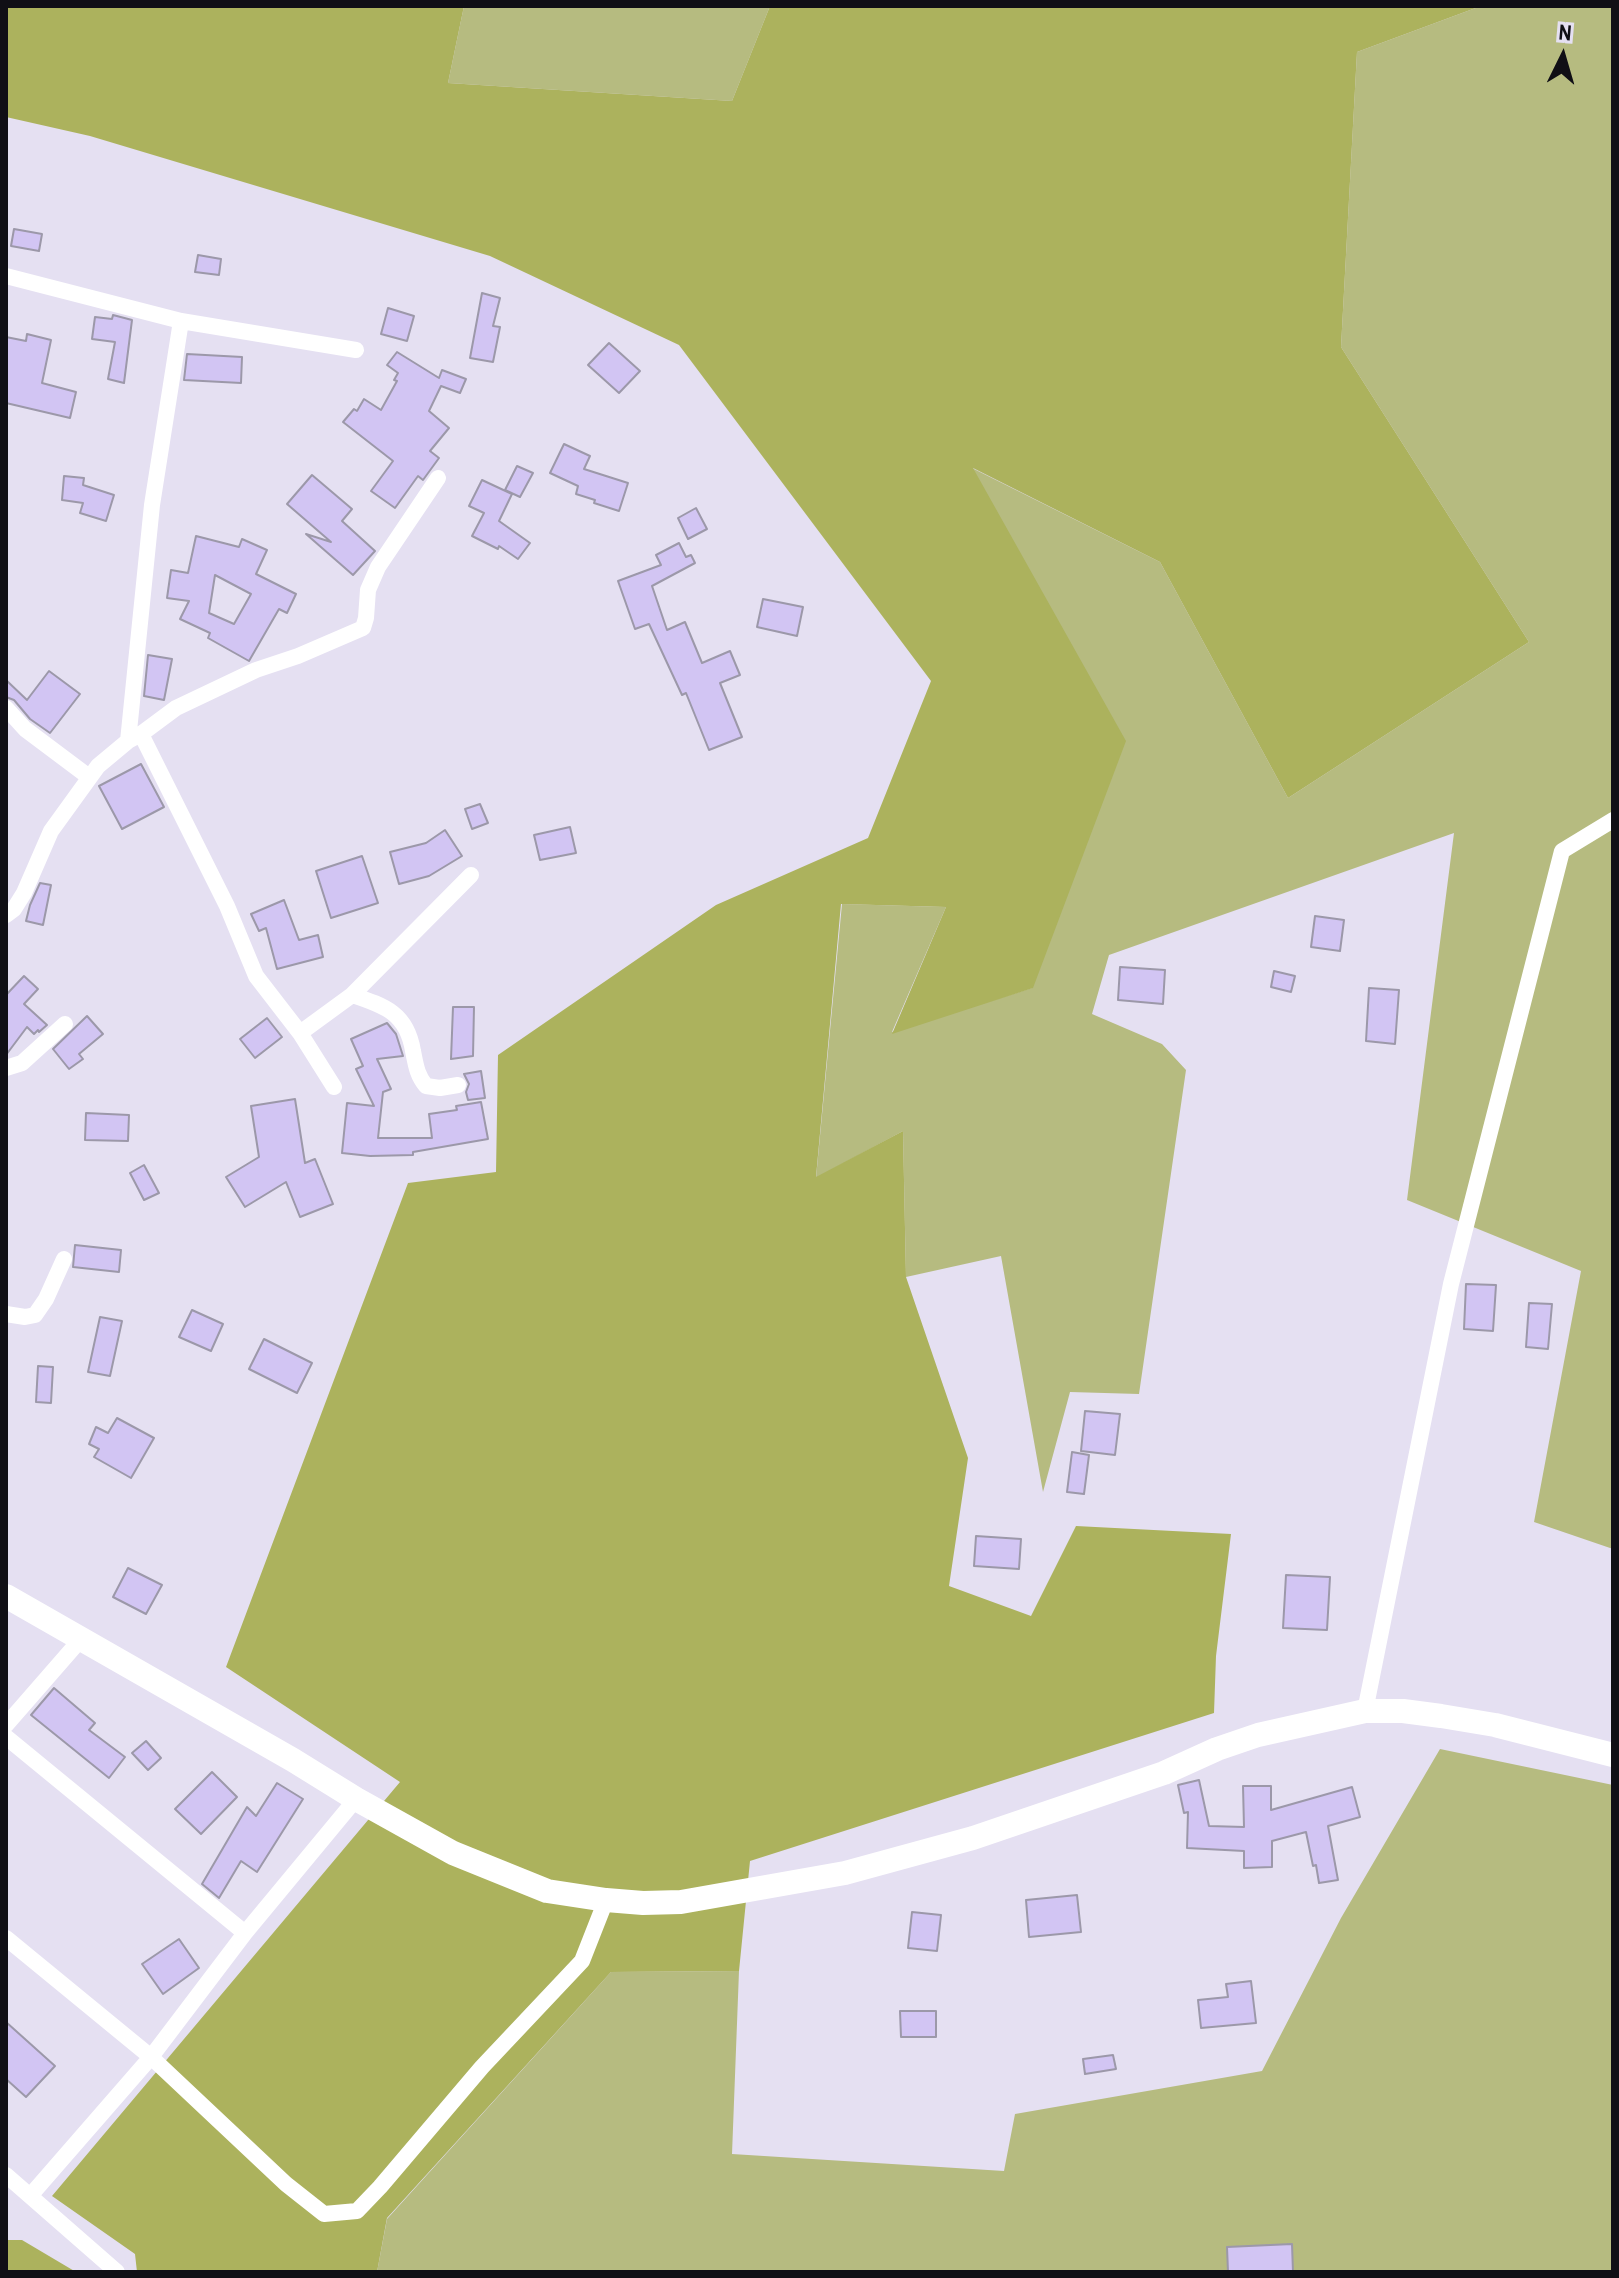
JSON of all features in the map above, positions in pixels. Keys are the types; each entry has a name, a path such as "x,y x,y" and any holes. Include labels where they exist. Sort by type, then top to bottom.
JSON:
{"street":[{"path":"6,276 181,321 356,350"},
{"path":"181,321 152,505 134,738 227,906 256,976 300,1033 334,1087"},
{"path":"6,915 24,893 51,831 98,766 176,708 256,670 363,628 368,590 378,567 438,478"},
{"path":"6,708 25,729 89,777"},
{"path":"1365,1711 1451,1284 1562,851 1613,820"},
{"path":"300,1033 352,995 471,875"},
{"path":"352,995 397,1013 411,1038 417,1075 426,1086 440,1088 458,1085"},
{"path":"6,1068 22,1063 65,1024"},
{"path":"6,1314 35,1315 46,1299 64,1259"},
{"path":"6,1596 453,1853 547,1891 606,1900 681,1902 845,1873 987,1833 1164,1773 1258,1735 1365,1711 1403,1711 1495,1725 1613,1755"},
{"path":"6,1725 81,1639"},
{"path":"6,1737 245,1933"},
{"path":"30,2196 151,2057 245,1933 356,1799"},
{"path":"6,1938 151,2057 286,2184 324,2214 357,2211 482,2067 582,1961 606,1900"},
{"path":"6,2175 117,2272"}],"green space":[{"path":"6,6 464,6 448,83 732,101 770,6 1481,6 1357,52 1341,347 1529,642 1288,798 1160,562 973,468 1126,741 1033,988 892,1034 946,907 841,904 816,1177 903,1131 906,1277 968,1458 949,1586 1031,1616 1076,1526 1231,1534 1216,1656 1214,1713 750,1861 739,1971 611,1972 387,2218 377,2272 137,2272 135,2254 52,2196 400,1782 226,1667 408,1183 496,1172 498,1055 716,905 868,838 931,681 679,345 490,256 90,136 6,117"},
{"path":"464,6 770,6 732,101 448,83"},
{"path":"1481,6 1613,6 1613,1549 1534,1522 1581,1271 1407,1200 1454,833 1109,955 1092,1014 1162,1044 1186,1070 1139,1394 1070,1392 1043,1492 1001,1256 906,1277 903,1131 816,1178 842,904 946,907 892,1032 1032,988 972,468 1160,562 1288,798 1529,642 1341,347 1357,52"},
{"path":"1440,1749 1613,1785 1613,2272 377,2272 387,2219 611,1972 739,1971 732,2154 1004,2171 1015,2114 1262,2071 1341,1918"},
{"path":"6,2240 22,2240 76,2272 6,2272"}],"building":[{"path":"14,229 42,234 39,251 11,246"},
{"path":"198,255 221,259 219,275 195,272"},
{"path":"482,293 500,298 493,326 500,327 493,362 470,358"},
{"path":"388,308 414,316 407,341 381,334"},
{"path":"113,315 132,320 124,383 108,379 115,342 92,339 95,317 112,319"},
{"path":"27,334 51,340 42,383 76,392 70,418 6,403 6,337 26,341"},
{"path":"609,343 640,371 619,393 588,365"},
{"path":"397,352 439,378 442,370 466,379 460,393 441,386 429,411 449,428 430,451 439,458 423,480 418,476 395,508 371,491 393,461 343,422 354,409 357,411 364,399 381,410 397,381 394,380 398,373 387,365"},
{"path":"187,354 242,357 241,383 184,380"},
{"path":"564,444 590,456 584,469 628,483 619,511 576,494 578,486 550,473"},
{"path":"517,466 533,473 520,497 505,490"},
{"path":"312,475 352,509 342,521 375,551 353,575 306,534 331,542 287,504"},
{"path":"64,476 84,478 83,485 114,495 106,521 80,513 83,503 62,500"},
{"path":"482,480 512,494 499,521 530,543 518,559 499,546 498,549 472,536 484,513 469,506"},
{"path":"696,508 707,529 688,539 678,518"},
{"path":"196,536 239,547 242,539 267,550 256,574 296,594 287,613 279,609 249,661 208,638 210,633 180,619 189,601 167,598 171,570 188,573","holes":["215,575 251,594 234,624 209,613"]},
{"path":"679,543 686,557 691,555 695,563 652,586 667,630 685,622 702,663 730,651 740,675 720,683 742,737 709,750 686,693 682,695 649,624 635,629 618,581 661,565 656,555"},
{"path":"763,599 803,607 797,636 757,627"},
{"path":"148,655 172,659 164,700 144,696"},
{"path":"49,671 80,694 50,733 30,719 14,700 6,697 6,680 27,700"},
{"path":"141,764 164,807 122,829 99,786"},
{"path":"480,804 488,823 472,829 465,809"},
{"path":"570,827 576,853 540,860 534,835"},
{"path":"445,830 462,856 429,876 399,884 390,852 426,843"},
{"path":"362,856 378,903 331,918 316,871"},
{"path":"40,883 51,885 43,925 26,921"},
{"path":"284,900 299,940 318,935 323,957 277,969 266,928 259,931 251,914"},
{"path":"1315,916 1344,920 1340,951 1311,947"},
{"path":"1120,967 1165,970 1163,1004 1118,1000"},
{"path":"1274,971 1295,976 1291,992 1271,987"},
{"path":"24,976 38,989 24,1004 47,1025 34,1034 27,1027 6,1055 6,995"},
{"path":"1369,988 1399,990 1395,1044 1366,1041"},
{"path":"453,1007 474,1007 473,1056 451,1059"},
{"path":"87,1016 103,1034 79,1054 83,1059 69,1069 53,1049"},
{"path":"267,1018 282,1037 255,1058 240,1039"},
{"path":"387,1023 396,1034 403,1056 377,1059 391,1089 383,1092 378,1138 432,1138 429,1114 481,1102 488,1139 413,1152 413,1155 342,1153 347,1103 374,1106 356,1069 363,1066 351,1039"},
{"path":"481,1071 485,1098 468,1100 466,1092 469,1084 464,1074"},
{"path":"295,1099 305,1163 315,1159 333,1204 300,1217 286,1182 245,1207 226,1177 259,1157 251,1106"},
{"path":"86,1113 129,1115 128,1141 85,1140"},
{"path":"144,1165 159,1193 144,1200 130,1173"},
{"path":"75,1245 121,1250 119,1272 73,1267"},
{"path":"1466,1284 1496,1285 1493,1331 1464,1329"},
{"path":"1529,1303 1552,1304 1548,1349 1526,1347"},
{"path":"192,1310 223,1324 211,1351 179,1337"},
{"path":"100,1317 122,1321 110,1376 88,1372"},
{"path":"264,1339 312,1363 297,1393 249,1369"},
{"path":"38,1366 53,1367 51,1403 36,1402"},
{"path":"1085,1411 1120,1414 1115,1455 1081,1451"},
{"path":"117,1418 154,1438 131,1478 94,1457 99,1449 89,1444 96,1427 108,1433"},
{"path":"1072,1452 1089,1455 1084,1494 1067,1492"},
{"path":"976,1536 1021,1539 1019,1569 974,1566"},
{"path":"128,1568 162,1585 146,1614 113,1597"},
{"path":"1286,1575 1330,1577 1327,1630 1283,1628"},
{"path":"54,1688 95,1723 89,1730 125,1757 109,1778 31,1715"},
{"path":"146,1741 161,1758 148,1770 132,1753"},
{"path":"212,1772 237,1797 201,1834 175,1809"},
{"path":"1199,1780 1209,1826 1244,1827 1243,1786 1271,1786 1271,1810 1352,1787 1360,1817 1328,1826 1338,1880 1319,1883 1306,1832 1272,1841 1272,1867 1244,1868 1244,1851 1187,1848 1188,1812 1184,1813 1178,1785"},
{"path":"277,1783 303,1799 257,1872 241,1861 219,1898 202,1884 247,1807 256,1816"},
{"path":"1077,1895 1081,1932 1029,1937 1026,1900"},
{"path":"912,1912 941,1915 937,1951 908,1948"},
{"path":"179,1939 199,1968 163,1994 142,1964"},
{"path":"1251,1981 1256,2023 1201,2028 1198,2000 1228,1997 1226,1984"},
{"path":"900,2011 936,2011 936,2037 901,2037"},
{"path":"6,2022 55,2066 26,2097 6,2079"},
{"path":"1113,2055 1116,2069 1085,2074 1083,2059"},
{"path":"1292,2244 1293,2272 1228,2272 1227,2247"}]}
